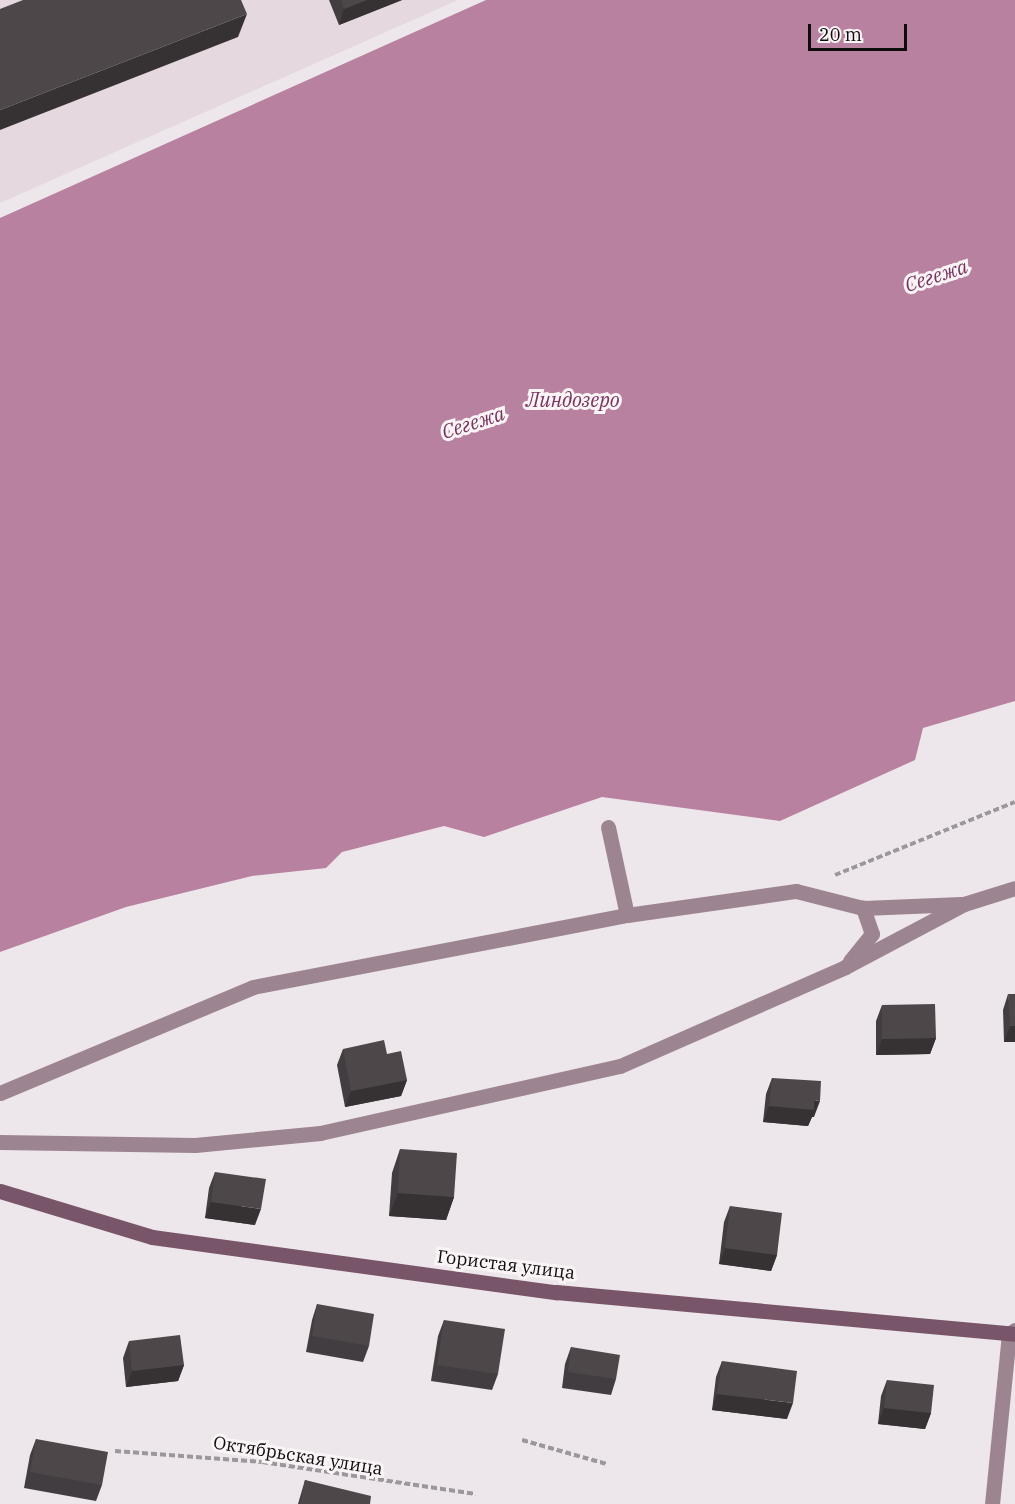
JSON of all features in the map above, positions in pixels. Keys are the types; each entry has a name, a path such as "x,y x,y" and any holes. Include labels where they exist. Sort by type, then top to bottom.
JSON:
{"street":[{"path":"608,827 627,915"},
{"path":"0,1142 195,1145 320,1133 620,1066 845,967 964,904 1015,888"},
{"path":"0,1093 253,987 627,915 796,891 863,908 964,904"},
{"path":"845,967 872,934 863,908"},
{"name":"Гористая улица","path":"0,1191 152,1237 556,1292 1013,1333"},
{"path":"992,1504 1013,1333"}],"path":[{"path":"796,891 1015,802"},
{"path":"522,1440 606,1464"},
{"name":"Октябрьская улица","path":"115,1451 262,1462 476,1494"}],"shaded area":[{"path":"0,0 458,0 0,203"}],"water":[{"name":"Линдозеро","path":"486,0 1015,0 1015,701 923,728 915,760 780,821 602,797 484,837 444,826 342,852 326,868 252,876 126,907 0,952 0,218"}],"building":[{"path":"23,0 241,0 247,14 0,110 0,9"},
{"path":"341,0 367,0 344,9"},
{"path":"1008,994 1015,994 1015,1026 1010,1026"},
{"path":"935,1004 936,1038 882,1039 882,1005"},
{"path":"384,1040 387,1054 401,1051 407,1080 351,1091 343,1049"},
{"path":"772,1078 821,1081 820,1101 814,1100 814,1110 769,1106"},
{"path":"400,1149 457,1153 454,1197 398,1193"},
{"path":"215,1172 266,1179 261,1209 211,1202"},
{"path":"730,1206 782,1213 777,1255 725,1248"},
{"path":"317,1304 374,1314 369,1346 312,1336"},
{"path":"444,1320 505,1329 498,1374 437,1365"},
{"path":"180,1335 184,1365 132,1371 129,1341"},
{"path":"571,1347 620,1355 616,1379 568,1372"},
{"path":"722,1361 797,1371 793,1403 717,1394"},
{"path":"887,1380 934,1385 931,1413 884,1408"},
{"path":"36,1439 108,1452 102,1485 30,1472"},
{"path":"305,1480 371,1496 370,1504 300,1504"}],"water label":[{"name":"Сегежа","path":"936,275"},
{"name":"Сегежа","path":"473,422"}]}
